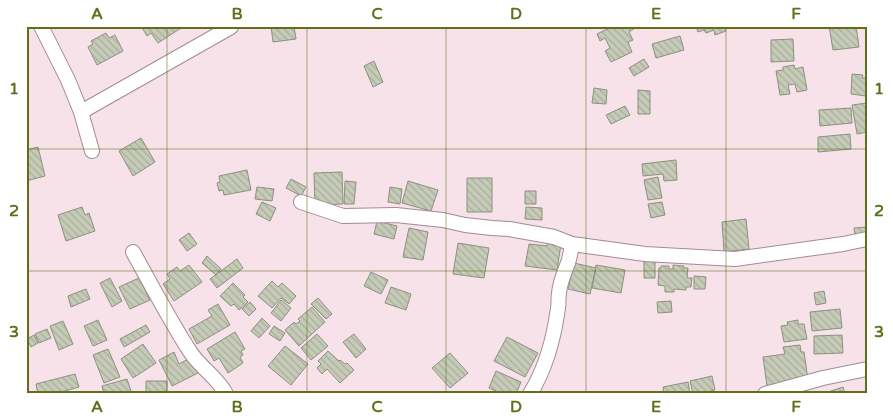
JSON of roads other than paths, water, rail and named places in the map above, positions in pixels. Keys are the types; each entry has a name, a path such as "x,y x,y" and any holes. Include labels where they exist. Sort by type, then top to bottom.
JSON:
{"street":[{"path":"41,26 68,80 81,112 92,151"},
{"path":"81,112 231,27"},
{"path":"301,202 343,216 396,215 443,220 554,237 572,244 644,254 735,259 867,239"},
{"path":"530,394 536,384 553,338 562,276 569,260 572,244"},
{"path":"133,252 170,320 192,354 222,386 226,394"},
{"path":"765,394 823,378 867,369"}]}
